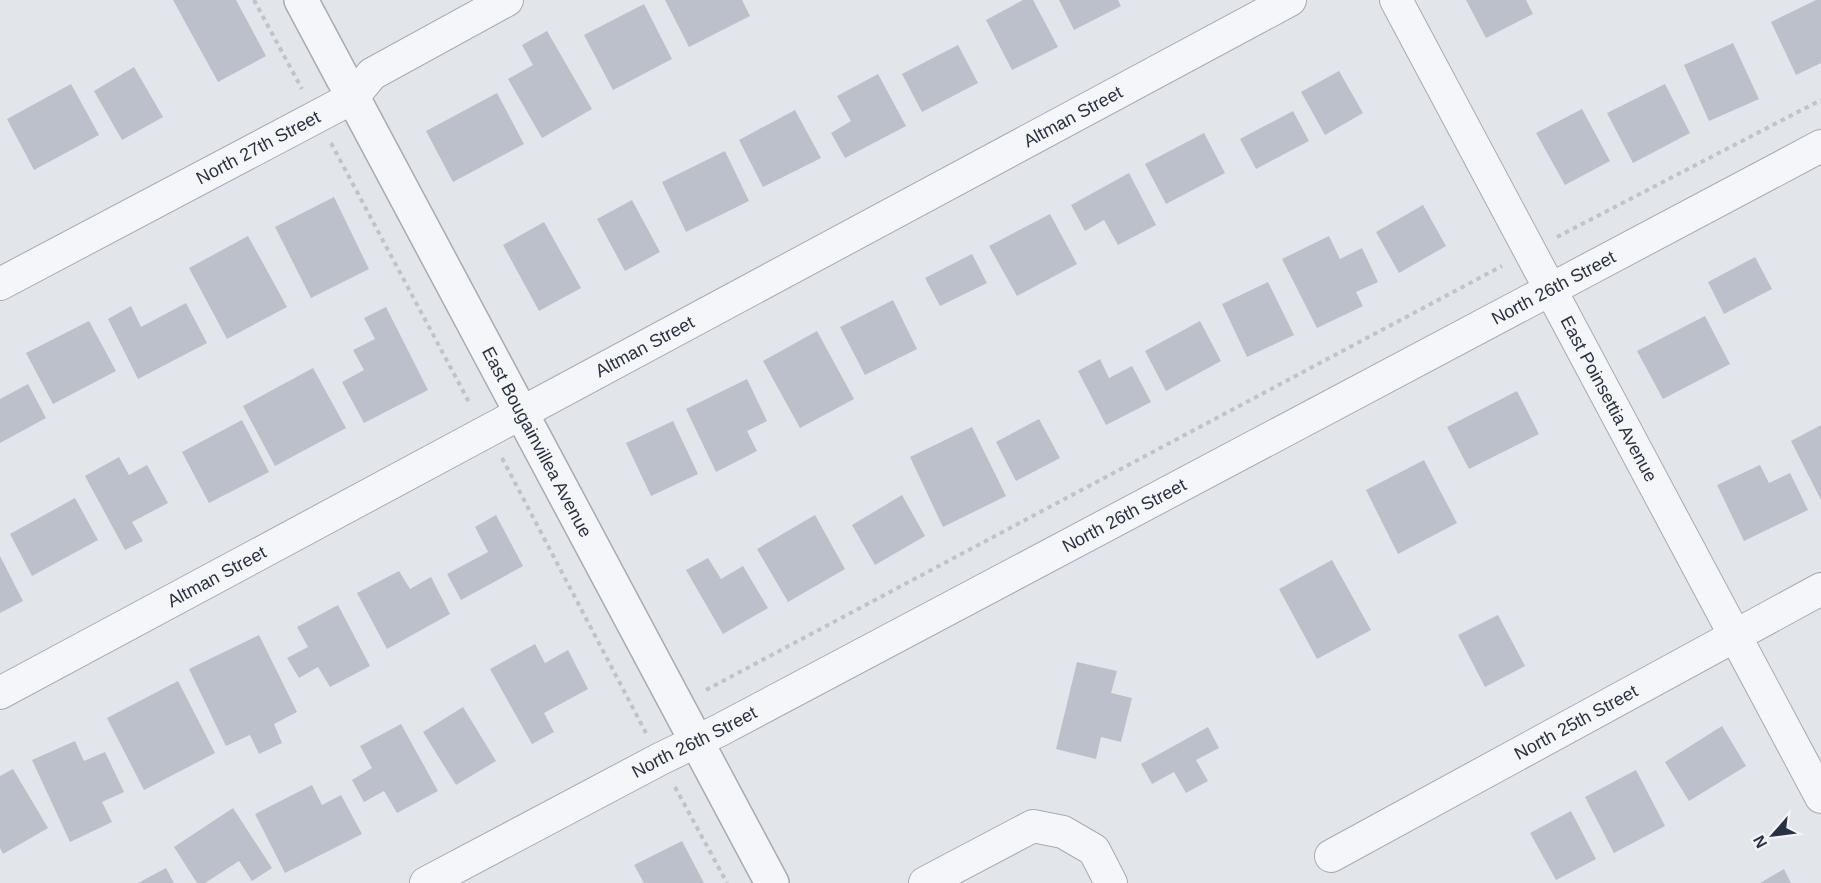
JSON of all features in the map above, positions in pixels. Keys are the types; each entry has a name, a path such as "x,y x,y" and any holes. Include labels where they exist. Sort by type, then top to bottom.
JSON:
{"street":[{"name":"East Bougainvillea Avenue","path":"301,0 772,883"},
{"name":"North 27th Street","path":"0,284 352,98 372,74 507,0"},
{"name":"Altman Street","path":"0,693 488,433 520,412 1290,0"},
{"name":"East Poinsettia Avenue","path":"1396,0 1821,797"},
{"name":"North 26th Street","path":"426,883 1821,146"},
{"name":"North 25th Street","path":"1331,856 1734,634 1821,589"},
{"path":"925,883 1033,826 1063,832 1094,850 1111,883"}],"path":[{"path":"254,0 516,482 727,883"},
{"path":"700,693 1821,100"}],"building":[{"path":"173,0 236,0 266,56 218,82"},
{"path":"665,0 742,0 750,16 689,47"},
{"path":"1023,0 1033,0 1058,47 1012,70 986,20"},
{"path":"1059,0 1118,0 1121,6 1074,30"},
{"path":"1466,0 1526,0 1533,14 1486,38"},
{"path":"1816,0 1821,0 1821,63 1796,75 1771,22"},
{"path":"644,4 672,59 613,90 584,35"},
{"path":"547,31 592,109 542,138 508,79 533,65 522,45"},
{"path":"1733,43 1759,99 1709,121 1684,65"},
{"path":"958,45 978,83 922,112 902,74"},
{"path":"134,67 163,117 122,140 94,91"},
{"path":"1339,71 1363,113 1325,135 1301,92"},
{"path":"878,74 906,126 845,158 831,133 851,121 837,96"},
{"path":"71,84 99,135 34,170 7,119"},
{"path":"1665,84 1690,133 1633,163 1607,113"},
{"path":"497,93 524,144 453,182 426,131"},
{"path":"1582,109 1610,161 1565,185 1536,133"},
{"path":"795,110 821,158 763,187 739,140"},
{"path":"1293,111 1309,141 1256,169 1240,139"},
{"path":"1204,133 1225,173 1166,204 1145,164"},
{"path":"725,151 749,201 686,232 662,182"},
{"path":"1129,173 1156,225 1118,245 1104,220 1085,231 1071,205"},
{"path":"334,197 369,269 311,298 275,227"},
{"path":"632,200 660,252 625,271 597,219"},
{"path":"1423,205 1446,246 1399,273 1376,232"},
{"path":"1050,214 1077,264 1017,296 989,246"},
{"path":"544,222 581,288 539,311 503,245"},
{"path":"248,236 287,307 227,339 189,268"},
{"path":"1329,236 1340,259 1362,248 1378,282 1356,292 1363,306 1317,328 1282,259"},
{"path":"972,254 987,283 940,306 925,278"},
{"path":"1755,257 1772,289 1724,314 1708,282"},
{"path":"1268,282 1294,335 1247,357 1222,304"},
{"path":"893,300 917,349 865,375 840,327"},
{"path":"186,303 207,343 138,379 108,319 131,306 141,327"},
{"path":"386,307 428,390 364,423 342,382 364,370 353,350 375,339 364,318"},
{"path":"1705,316 1730,364 1663,399 1637,351"},
{"path":"89,321 116,371 53,404 26,353"},
{"path":"1200,321 1221,361 1166,391 1145,351"},
{"path":"817,331 854,399 800,428 763,361"},
{"path":"1100,359 1109,378 1132,366 1151,402 1106,425 1078,371"},
{"path":"313,368 346,428 275,466 243,406"},
{"path":"747,379 767,421 747,431 757,451 716,472 686,409"},
{"path":"28,384 46,418 0,443 0,399"},
{"path":"1517,391 1539,434 1469,469 1447,427"},
{"path":"1039,419 1060,458 1016,481 996,442"},
{"path":"242,420 269,472 209,503 182,452"},
{"path":"673,421 698,474 651,496 626,443"},
{"path":"1821,425 1821,500 1791,441"},
{"path":"972,427 1006,496 943,527 910,457"},
{"path":"119,457 129,475 147,465 168,503 132,522 143,541 125,550 85,476"},
{"path":"1424,460 1457,523 1398,554 1366,490"},
{"path":"1760,465 1769,483 1790,473 1808,510 1744,541 1717,485"},
{"path":"902,495 925,536 875,565 852,525"},
{"path":"75,498 98,540 32,576 10,534"},
{"path":"496,515 523,566 461,600 447,574 488,552 475,527"},
{"path":"815,515 845,569 788,602 757,549"},
{"path":"0,556 23,601 0,613"},
{"path":"708,558 721,579 743,566 768,608 723,634 686,570"},
{"path":"1332,560 1371,630 1317,659 1279,589"},
{"path":"399,571 410,589 431,577 450,614 387,649 357,593"},
{"path":"338,605 370,666 330,687 318,667 299,678 287,658 308,647 297,627"},
{"path":"1498,615 1525,666 1485,687 1458,635"},
{"path":"259,635 297,712 274,724 282,743 259,754 250,735 226,746 189,669"},
{"path":"535,644 545,663 568,650 588,689 544,713 554,732 532,744 490,669"},
{"path":"1077,662 1117,671 1111,693 1132,698 1121,742 1101,737 1096,759 1056,749"},
{"path":"178,681 215,753 144,790 107,718"},
{"path":"463,707 496,761 456,785 423,732"},
{"path":"401,724 438,791 397,813 384,791 364,802 352,780 372,768 360,746"},
{"path":"1722,726 1746,766 1689,801 1665,762"},
{"path":"1208,727 1219,748 1196,760 1208,781 1186,793 1174,772 1152,784 1141,764"},
{"path":"75,741 84,761 105,752 124,792 102,802 112,822 70,842 32,760"},
{"path":"13,769 48,828 3,854 0,848 0,776"},
{"path":"1636,770 1665,826 1614,853 1585,797"},
{"path":"312,785 322,805 341,795 362,834 285,873 255,814"},
{"path":"233,808 272,868 252,881 239,861 205,883 197,883 174,847"},
{"path":"1571,811 1596,859 1556,880 1530,833"},
{"path":"682,841 704,883 644,883 634,865"},
{"path":"166,868 174,883 138,883"},
{"path":"1784,869 1791,883 1760,883"}]}
